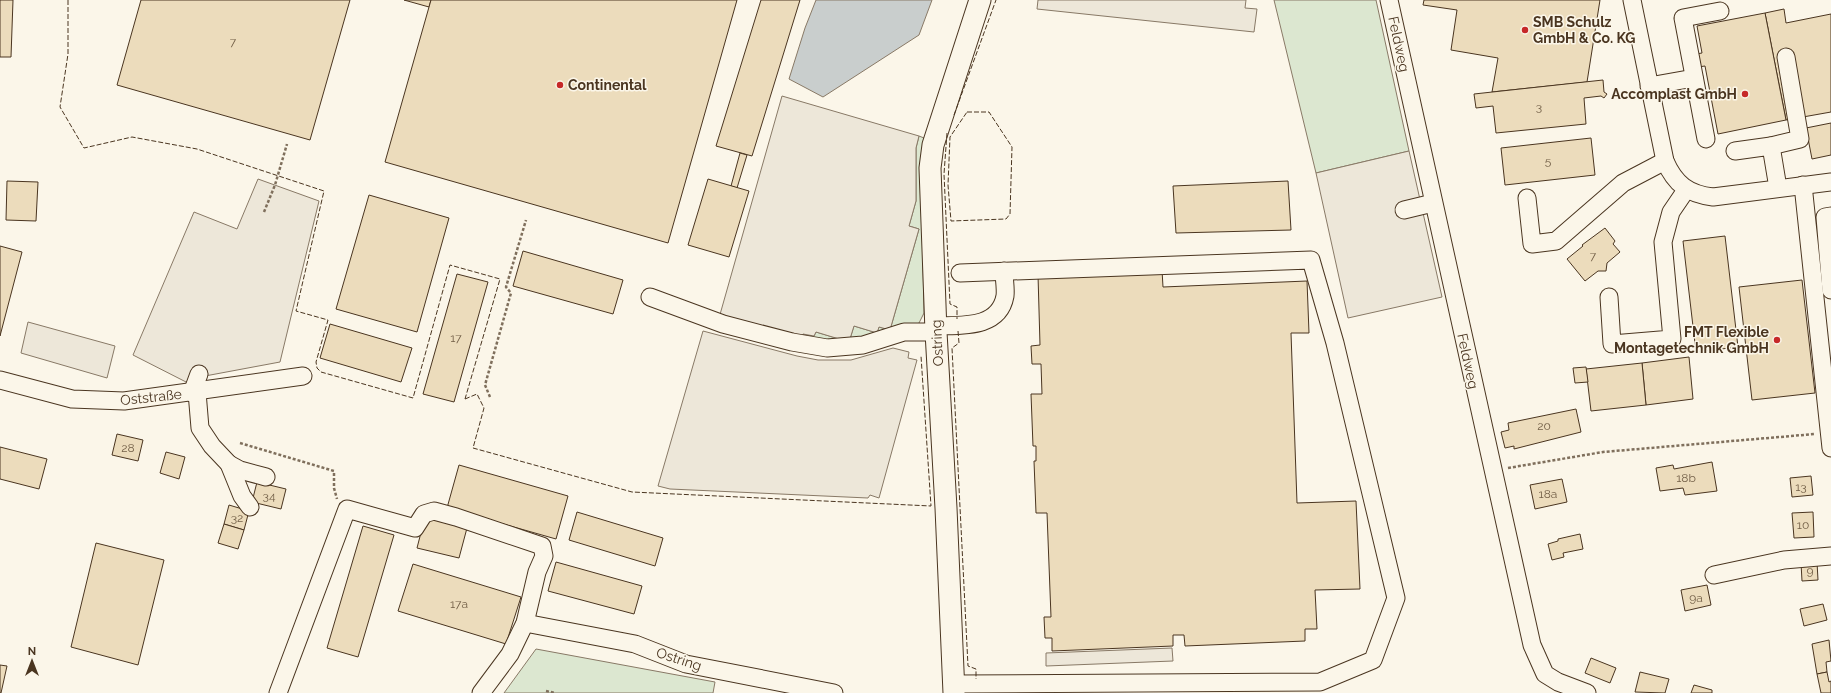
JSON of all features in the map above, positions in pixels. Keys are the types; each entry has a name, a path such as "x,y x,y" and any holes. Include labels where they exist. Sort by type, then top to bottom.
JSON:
{"main road":[{"name":"Ostring","path":"954,689 936,329 930,168 933,145 980,0"}],"street":[{"name":"Feldweg","path":"1389,0 1532,645 1545,674 1558,682 1587,693"},
{"path":"1632,0 1665,161 1670,174 1686,190 1700,195 1713,197 1831,182"},
{"path":"1706,139 1683,18 1720,10"},
{"path":"1735,151 1771,146 1800,139 1786,57"},
{"path":"1649,86 1694,78"},
{"path":"1771,146 1778,188"},
{"path":"1527,198 1532,244 1556,241 1623,183 1665,161"},
{"path":"1804,185 1825,439"},
{"path":"1609,297 1612,344 1672,339 1663,242 1671,212 1686,190"},
{"path":"1404,210 1434,203"},
{"path":"1831,216 1825,217 1831,290"},
{"path":"954,689 1320,682 1373,660 1396,598 1335,343 1311,260 960,273"},
{"path":"650,297 723,324 792,342 826,348 835,355 858,354 890,344 898,334 904,332 970,325 989,321 1000,310 1005,296 1004,271"},
{"name":"Oststraße","path":"0,380 72,399 124,402 191,387 303,376"},
{"path":"191,387 200,428 212,446 229,464 240,470 266,476"},
{"path":"195,445 200,428"},
{"path":"229,464 242,496 250,507"},
{"path":"278,693 347,509 415,528 424,514 434,511 492,528 542,546 544,556 537,572 525,623 510,654 480,693"},
{"path":"1714,575 1784,560 1831,556"},
{"name":"Ostring","path":"525,623 635,644 686,664 834,693"}],"path":[{"path":"264,212 275,185 287,144"},
{"path":"490,397 486,385 511,293 506,287 526,220"},
{"path":"1492,470 1603,452 1825,439"},
{"path":"240,443 334,471 334,488 337,500 347,509"},
{"path":"546,691 556,693"}],"green space":[{"path":"1274,0 1376,0 1409,151 1316,173"},
{"path":"919,136 924,138 921,167 924,313 919,323 914,327 858,343 822,345 802,340 803,334 814,336 816,332 849,342 854,326 877,333 879,327 890,330 919,229 909,226 916,201 916,148"},
{"path":"536,649 715,682 713,693 504,693"}],"shaded area":[{"path":"816,0 932,0 919,35 823,97 789,79 805,28"},
{"path":"1038,0 1246,0 1245,8 1257,9 1254,32 1037,9"},
{"path":"782,96 919,136 916,148 916,201 909,226 919,229 890,330 879,327 877,333 854,326 849,342 816,332 814,336 803,334 802,340 719,318"},
{"path":"1409,151 1442,297 1348,318 1316,173"},
{"path":"258,179 319,201 280,362 205,376 190,384 133,355 194,212 237,229"},
{"path":"28,322 115,346 107,378 21,353"},
{"path":"703,331 797,356 818,360 851,360 893,348 909,352 908,358 917,360 879,498 870,495 868,498 670,489 658,486"},
{"path":"1172,648 1173,661 1046,666 1046,653"}],"building":[{"path":"0,0 13,0 11,57 0,57"},
{"path":"141,0 350,0 310,140 117,85"},
{"path":"404,0 431,0 429,7"},
{"name":"Continental","path":"431,0 737,0 668,243 385,162"},
{"path":"761,0 800,0 752,156 716,146"},
{"name":"SMB Schulz GmbH & Co. KG","path":"1424,0 1600,0 1587,82 1492,92 1498,58 1451,50 1457,10 1423,5"},
{"path":"1784,9 1786,23 1831,14 1831,112 1786,120 1765,13"},
{"name":"Accomplast GmbH","path":"1765,13 1786,120 1718,134 1705,66 1698,67 1696,54 1702,53 1697,26"},
{"path":"1603,80 1604,92 1607,94 1604,98 1601,96 1584,98 1586,124 1496,133 1493,106 1476,108 1474,94"},
{"path":"1831,123 1831,155 1812,159 1806,128"},
{"path":"1591,138 1595,175 1505,185 1501,148"},
{"path":"740,153 747,155 737,188 731,186"},
{"path":"708,179 749,191 729,257 688,245"},
{"path":"7,181 38,182 36,221 6,220"},
{"path":"1288,181 1291,230 1176,233 1173,186"},
{"path":"369,195 449,218 417,332 336,309"},
{"path":"1605,228 1615,241 1613,244 1620,252 1607,263 1606,271 1598,271 1585,281 1567,259 1583,246 1582,245"},
{"path":"1725,236 1738,347 1696,352 1683,241"},
{"path":"0,246 22,252 0,336"},
{"path":"523,251 623,280 613,314 513,286"},
{"path":"1162,270 1163,287 1307,281 1309,333 1291,333 1297,503 1356,501 1360,589 1315,590 1317,629 1305,629 1305,641 1185,646 1184,635 1173,635 1173,646 1052,651 1052,638 1045,638 1044,617 1051,617 1047,513 1036,513 1034,461 1036,461 1036,446 1033,446 1031,394 1042,394 1041,364 1032,364 1031,346 1040,345 1038,275"},
{"path":"457,274 488,282 454,402 423,394"},
{"name":"FMT Flexible Montagetechnik GmbH","path":"1802,280 1815,393 1752,400 1739,287"},
{"path":"330,324 412,348 401,382 320,358"},
{"path":"1689,357 1693,399 1646,405 1642,363"},
{"path":"1642,363 1646,405 1591,411 1586,369"},
{"path":"1586,367 1588,382 1575,383 1573,368"},
{"path":"1576,409 1581,432 1514,449 1514,446 1505,448 1501,432 1509,430 1508,423"},
{"path":"117,434 143,440 138,461 112,455"},
{"path":"0,447 47,459 39,489 0,479"},
{"path":"166,452 185,457 179,479 160,473"},
{"path":"1712,462 1717,491 1685,495 1683,488 1660,491 1656,468 1673,465 1674,469"},
{"path":"459,465 568,496 556,539 447,508"},
{"path":"1811,476 1813,495 1792,497 1790,478"},
{"path":"1562,479 1567,502 1535,509 1530,485"},
{"path":"257,482 286,489 281,509 252,502"},
{"path":"229,505 249,511 244,530 224,524"},
{"path":"577,512 663,538 655,566 569,540"},
{"path":"1813,512 1814,537 1794,538 1792,513"},
{"path":"425,517 467,528 459,558 417,548"},
{"path":"224,524 244,530 238,549 218,543"},
{"path":"363,526 394,535 358,657 327,648"},
{"path":"1580,534 1583,549 1563,553 1564,557 1552,560 1548,544 1558,541 1558,539"},
{"path":"96,543 164,560 138,665 71,647"},
{"path":"556,562 642,586 634,614 548,591"},
{"path":"1817,562 1818,580 1802,581 1801,563"},
{"path":"413,564 521,597 506,644 398,611"},
{"path":"1707,585 1711,605 1685,611 1681,590"},
{"path":"1823,604 1827,620 1804,626 1800,609"},
{"path":"1829,640 1831,661 1826,662 1827,672 1817,674 1812,644"},
{"path":"1591,658 1616,668 1610,683 1585,673"},
{"path":"0,665 7,666 1,693 0,693"},
{"path":"1640,672 1669,679 1665,693 1635,692"},
{"path":"1827,672 1829,682 1831,681 1831,693 1821,693 1817,674"},
{"path":"1694,685 1712,690 1712,693 1691,693"}],"fence":[{"path":"68,0 68,54 60,107 84,148 132,137 197,149 324,191 296,311 328,320 316,362 317,368 321,372 413,398 450,265 500,279 465,399"},
{"path":"954,115 996,0"},
{"path":"967,112 989,112 1012,147 1010,214 1006,219 951,221 948,185 950,137 967,112"},
{"path":"947,133 944,174 950,304 957,307 957,319"},
{"path":"958,331 959,343 952,348 968,666 976,669 976,679"},
{"path":"465,399 477,394 484,408 473,448 632,492 931,506 921,356"}],"place":[{"name":"SMB Schulz GmbH & Co. KG","path":"1525,30"},
{"name":"Continental","path":"560,85"},
{"name":"Accomplast GmbH","path":"1745,94"},
{"name":"FMT Flexible Montagetechnik GmbH","path":"1777,340"}]}
